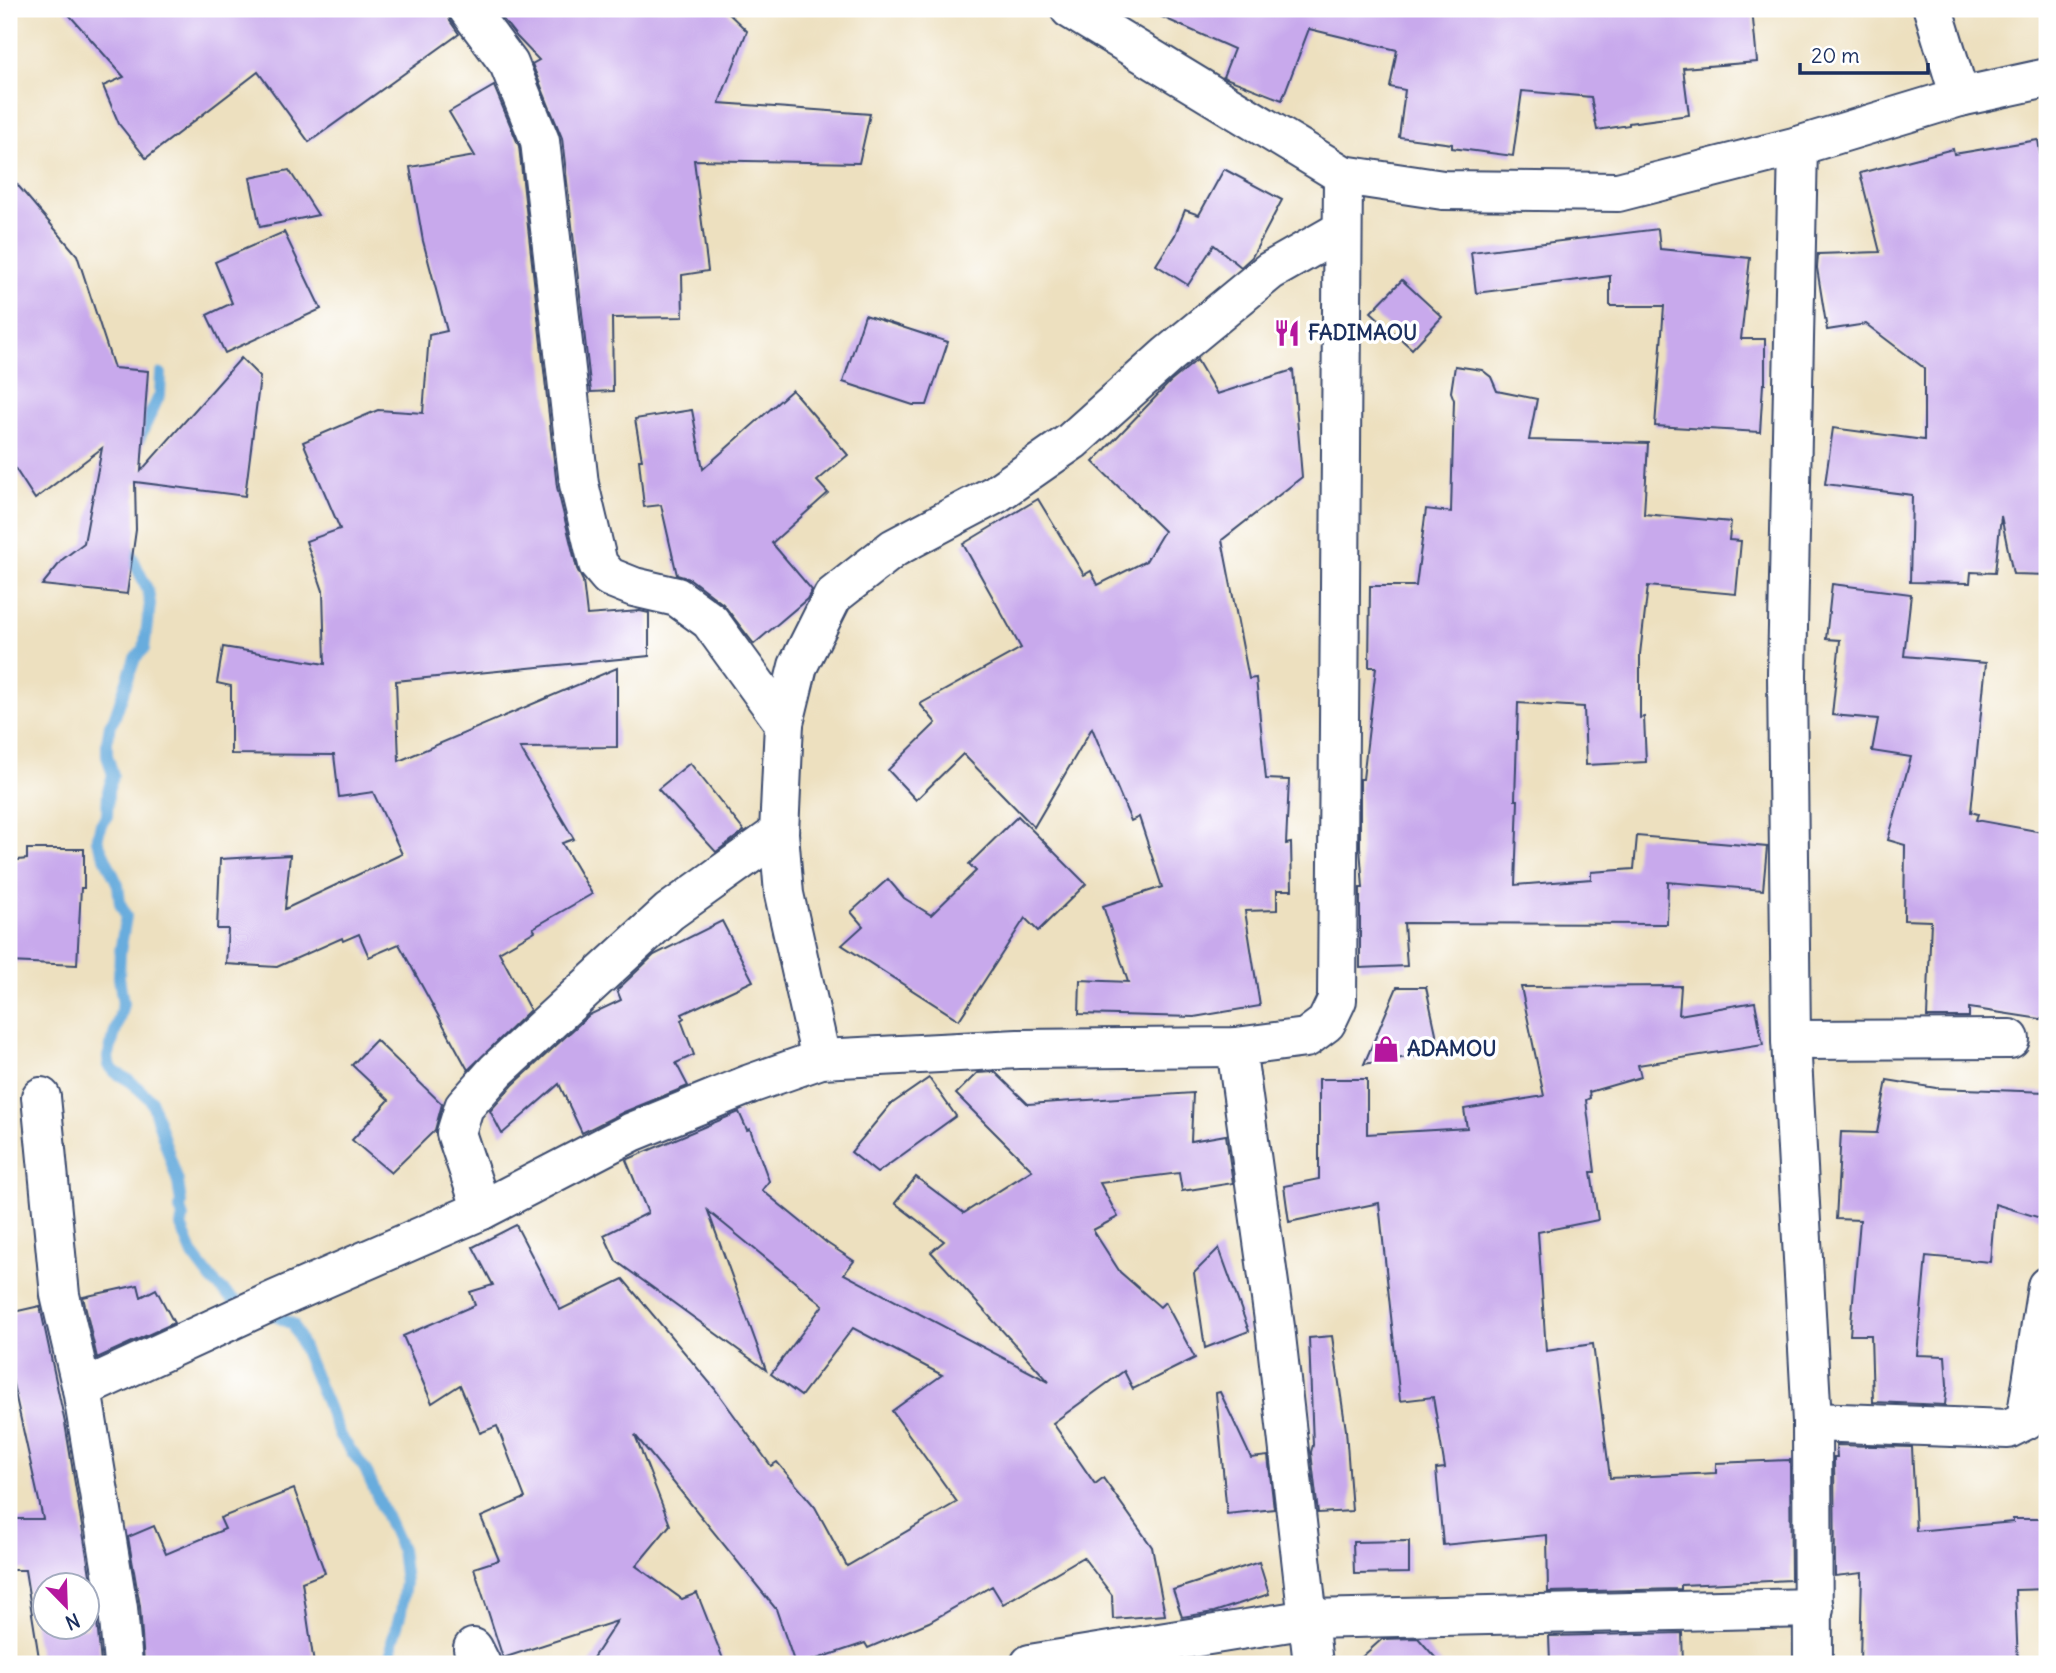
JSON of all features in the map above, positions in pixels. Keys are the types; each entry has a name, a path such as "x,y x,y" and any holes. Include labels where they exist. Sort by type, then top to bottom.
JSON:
{"street":[{"path":"468,9 509,64 540,141 579,484 598,564 609,578 677,597 710,621 784,723"},
{"path":"1070,9 1343,175 1443,190 1618,192 1798,146 1960,97 2047,78"},
{"path":"1933,9 1960,97"},
{"path":"1798,146 1787,675 1791,1040 1812,1422 1813,1664"},
{"path":"82,1389 275,1300 482,1210 632,1132 750,1084 821,1059 1018,1049 1236,1047 1306,1038 1326,1023 1337,1000 1343,175"},
{"path":"821,1059 783,894 779,833 784,723 798,666 832,596 894,548 996,494 1072,441 1168,355 1270,271 1342,230"},
{"path":"482,1210 456,1133 464,1107 497,1070 669,912 779,833"},
{"path":"1791,1040 2010,1039"},
{"path":"1236,1047 1275,1327 1313,1664"},
{"path":"41,1097 60,1295 82,1389 118,1608 123,1664"},
{"path":"1812,1422 2008,1429 2026,1420 2047,1286"},
{"path":"1030,1664 1308,1619 1814,1608"}],"building":[{"path":"64,9 447,9 450,21 459,34 309,142 258,72 146,158 119,124 103,86 124,77"},
{"path":"495,9 724,9 747,31 719,103 870,114 859,163 694,160 708,271 682,275 683,317 612,318 613,391 591,392 562,138 532,64 539,60"},
{"path":"1144,9 1752,9 1757,62 1683,68 1689,115 1597,130 1591,97 1522,91 1513,156 1452,148 1452,144 1399,137 1405,90 1390,87 1397,50 1309,29 1282,100 1223,77 1234,49"},
{"path":"494,86 519,146 557,487 577,569 583,581 587,615 640,611 649,613 649,656 396,681 399,761 617,668 617,747 520,748 574,839 562,843 592,894 533,928 535,931 499,952 530,1010 468,1070 399,944 369,957 359,934 343,941 342,938 277,967 226,964 228,929 217,929 220,859 290,855 285,909 402,854 373,792 339,797 334,755 231,754 231,686 217,683 223,647 325,664 323,591 306,541 340,529 303,442 378,410 423,413 429,335 447,331 423,241 410,167 475,156 449,112"},
{"path":"2038,140 2047,195 2047,575 2013,574 2001,516 1995,573 1971,572 1970,583 1910,582 1912,495 1825,484 1833,428 1924,440 1924,368 1866,324 1827,330 1817,268 1818,254 1880,252 1860,173 1953,149 1954,154"},
{"path":"1224,169 1282,200 1252,257 1241,267 1214,245 1188,285 1156,265 1175,235 1185,210 1199,215"},
{"path":"289,170 318,215 260,227 250,178"},
{"path":"9,175 77,255 114,368 148,371 141,471 241,358 260,377 245,496 135,482 136,530 127,594 42,585 63,559 84,543 102,448 35,499 9,459"},
{"path":"1658,229 1660,249 1750,258 1741,339 1765,339 1765,384 1760,432 1655,426 1664,306 1610,306 1610,276 1476,293 1471,252"},
{"path":"284,232 321,309 225,353 207,315 232,303 215,262"},
{"path":"1402,280 1442,317 1412,349 1371,312"},
{"path":"865,315 948,342 927,405 913,405 843,382"},
{"path":"1197,360 1217,394 1293,370 1302,477 1222,540 1249,679 1256,678 1266,779 1289,780 1286,844 1291,843 1292,890 1277,890 1277,910 1245,911 1260,1006 1194,1017 1079,1014 1080,980 1128,982 1103,906 1162,887 1139,817 1131,821 1092,728 1034,827 963,754 916,800 888,770 936,723 920,704 1021,648 963,544 1038,499 1084,575 1091,571 1098,585 1146,561 1164,531 1093,462 1170,382"},
{"path":"1455,366 1482,370 1491,377 1497,391 1537,399 1529,440 1648,443 1644,514 1731,522 1729,540 1741,541 1736,594 1648,586 1640,654 1640,718 1644,717 1646,762 1586,765 1584,707 1518,703 1515,885 1591,879 1591,872 1634,869 1637,836 1767,847 1763,890 1668,882 1667,924 1404,923 1407,966 1360,968 1360,888 1363,888 1360,779 1363,779 1376,667 1369,667 1370,586 1416,586 1426,509 1451,512 1454,400 1451,392"},
{"path":"792,390 848,455 817,481 828,493 772,543 812,590 807,599 754,644 723,604 690,579 677,575 661,505 644,507 639,460 642,460 635,419 692,410 703,469"},
{"path":"1832,584 1911,594 1904,656 1986,663 1971,812 1978,814 1976,820 2047,833 2047,1020 1969,1008 1969,1017 1927,1017 1931,921 1904,920 1905,845 1888,840 1911,757 1872,751 1878,719 1832,715 1840,640 1826,639"},
{"path":"690,763 744,831 716,852 658,789"},
{"path":"1018,816 1086,884 1038,931 1025,918 959,1020 842,945 863,926 851,912 888,879 904,898 931,915 976,871 969,864"},
{"path":"27,849 84,849 84,888 81,888 77,965 9,962 9,861 27,859"},
{"path":"722,921 753,981 682,1014 684,1018 681,1020 694,1055 676,1063 688,1086 624,1112 582,1133 559,1084 502,1134 490,1111 513,1085 589,1015 621,1000 617,990 654,955"},
{"path":"1681,986 1679,1015 1755,1002 1763,1045 1638,1065 1641,1077 1589,1092 1590,1098 1586,1100 1595,1172 1591,1172 1598,1220 1538,1232 1546,1351 1593,1344 1610,1478 1716,1473 1716,1463 1790,1460 1791,1580 1681,1585 1681,1589 1548,1592 1547,1535 1443,1545 1436,1469 1445,1468 1433,1397 1400,1401 1379,1203 1289,1222 1284,1186 1319,1179 1319,1079 1367,1079 1367,1134 1467,1128 1464,1109 1544,1096 1521,987"},
{"path":"1397,987 1426,987 1440,1052 1364,1064"},
{"path":"376,1040 442,1104 435,1130 391,1173 352,1140 389,1100 352,1065"},
{"path":"995,1072 1028,1104 1193,1093 1191,1141 1226,1135 1233,1183 1182,1191 1179,1173 1100,1183 1118,1217 1093,1230 1120,1272 1160,1307 1165,1302 1195,1358 1133,1389 1124,1371 1053,1423 1095,1484 1103,1478 1152,1547 1165,1615 1113,1619 1112,1595 1083,1557 1003,1604 992,1586 929,1622 868,1648 865,1643 795,1664 776,1609 635,1435 670,1525 636,1566 682,1599 697,1593 725,1664 589,1664 617,1621 503,1658 474,1568 499,1560 481,1517 525,1498 497,1426 480,1433 460,1385 432,1403 403,1336 475,1305 470,1292 493,1285 473,1247 516,1225 560,1310 623,1279 715,1389 771,1466 777,1462 815,1507 847,1566 957,1502 892,1411 942,1375 853,1328 801,1396 771,1374 823,1305 708,1211 766,1370 616,1261 604,1235 648,1213 626,1160 739,1112 747,1130 750,1129 769,1181 762,1190 827,1243 854,1261 844,1274 1049,1382 931,1252 944,1241 895,1203 916,1177 964,1213 1032,1170 956,1094 977,1073"},
{"path":"929,1078 956,1116 877,1173 851,1152 890,1105"},
{"path":"1887,1080 1936,1088 2047,1092 2047,1220 1995,1204 1990,1262 1926,1256 1917,1355 1945,1356 1945,1405 1873,1402 1871,1335 1850,1335 1860,1220 1836,1219 1841,1132 1877,1133"},
{"path":"1219,1248 1249,1331 1205,1348 1194,1273"},
{"path":"138,1285 141,1297 156,1289 174,1323 97,1358 83,1297"},
{"path":"40,1306 65,1423 90,1572 32,1572 32,1614 25,1570 9,1570 9,1519 43,1519 9,1366 9,1313"},
{"path":"1332,1336 1346,1430 1352,1511 1318,1513 1311,1452 1313,1445 1309,1338"},
{"path":"1220,1392 1251,1458 1268,1456 1274,1509 1227,1514 1216,1393"},
{"path":"1836,1445 1912,1447 1916,1531 2013,1522 2013,1519 2047,1519 2047,1589 2015,1590 2018,1664 1860,1664 1862,1573 1835,1576"},
{"path":"294,1489 325,1573 302,1582 314,1664 144,1664 140,1606 128,1537 154,1526 166,1554 225,1529 220,1518"},
{"path":"1409,1541 1409,1573 1354,1574 1353,1542"},
{"path":"1259,1562 1269,1594 1214,1612 1182,1617 1173,1590"},
{"path":"1682,1633 1683,1664 1569,1664 1569,1660 1550,1661 1549,1636"},
{"path":"1418,1638 1441,1664 1354,1664 1382,1639"},
{"path":"36,1642 99,1642 101,1664 40,1664"}],"waterway":[{"path":"138,441 160,394 161,374"},
{"path":"125,542 148,591 150,604 144,649 135,658 110,725 107,755 113,775 108,791 107,816 101,824 97,840 118,885 120,903 126,916 119,977 123,1004 108,1057 109,1065 151,1100 178,1182 183,1217 181,1226 193,1255 212,1280 231,1298 245,1306"},
{"path":"266,1312 293,1324 340,1436 365,1469 401,1549 405,1582 401,1612 392,1642 392,1664"}],"place":[{"name":"FADIMAOU","path":"1287,333"},
{"name":"ADAMOU","path":"1386,1049"}]}
